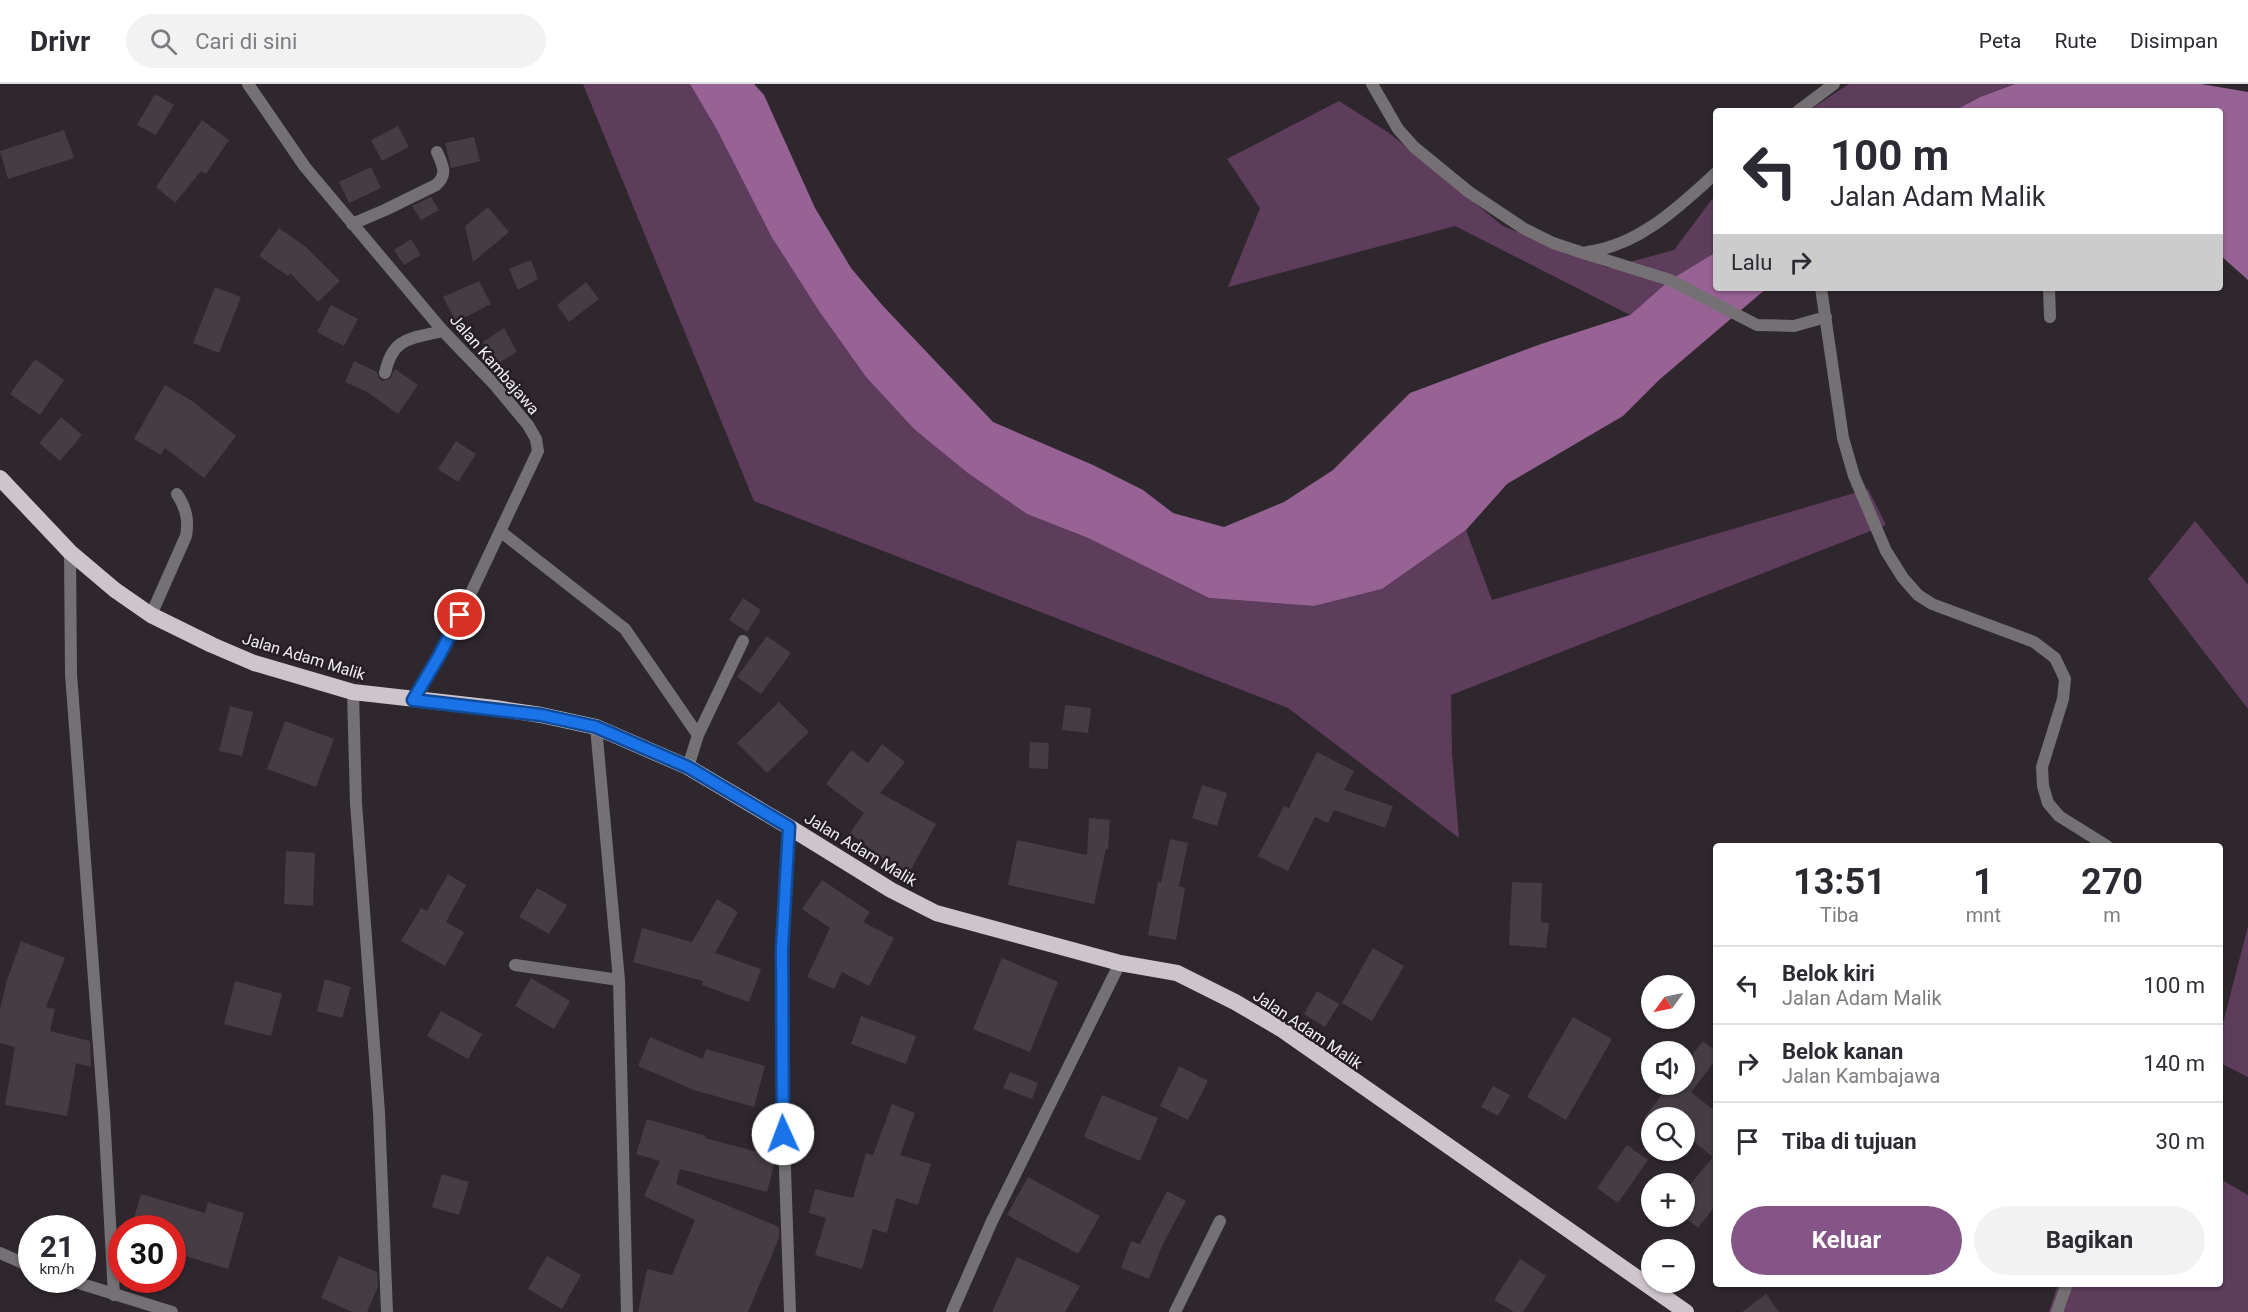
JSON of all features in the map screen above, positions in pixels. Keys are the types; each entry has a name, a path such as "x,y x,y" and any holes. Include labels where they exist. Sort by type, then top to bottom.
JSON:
{"highway":[{"name":"Jalan Adam Malik","path":"0,478 70,552 115,590 152,615 254,663 353,692 541,715 596,727 688,767 891,890 936,913 1120,963 1177,973 1235,1002 1281,1029 1686,1312"}],"street":[{"name":"Jalan Kambajawa","path":"248,84 305,167 443,331 494,384 528,425 536,439 538,451 439,656 413,700"},
{"path":"1372,84 1403,137 1439,169 1523,228 1552,243 1670,280 1757,325 1794,326 1826,317"},
{"path":"1802,108 1834,84"},
{"path":"352,224 436,185 443,178 445,171 437,152"},
{"path":"1581,252 1601,250 1634,238 1666,216 1713,176"},
{"path":"1822,291 1843,438 1854,476 1886,551 1903,578 1918,595 1932,604 2034,642 2055,658 2065,679 2063,699 2042,767 2043,786 2049,803 2059,816 2102,843"},
{"path":"2049,291 2050,317"},
{"path":"385,373 394,347 402,342 443,331"},
{"path":"152,615 186,536 188,525 185,508 177,494"},
{"path":"500,531 625,629 698,735"},
{"path":"70,552 70,674 104,1113 114,1295"},
{"path":"688,767 698,735 743,641"},
{"path":"353,692 356,803 379,1112 387,1312"},
{"path":"596,727 620,980 627,1312"},
{"path":"789,827 782,949 782,1007 790,1312"},
{"path":"952,1312 992,1221 1120,963"},
{"path":"515,965 620,980"},
{"path":"1175,1312 1220,1221"},
{"path":"0,1253 18,1261"},
{"path":"2057,1312 2066,1287"},
{"path":"96,1289 172,1312"}],"shaded area":[{"path":"583,84 690,84 717,130 771,236 819,311 866,377 914,429 1027,514 1088,538 1209,598 1314,606 1382,589 1466,530 1492,600 1868,489 1886,525 1451,695 1452,753 1459,838 1288,708 754,501"},
{"path":"690,84 754,84 764,95 815,208 851,268 883,306 993,422 1093,465 1143,490 1173,513 1224,527 1284,502 1333,470 1410,393 1541,344 1630,315 1670,280 1713,254 1713,291 1763,291 1659,380 1623,416 1507,484 1466,530 1382,589 1314,606 1209,598 1088,538 1027,514 968,473 914,429 866,377 819,311 771,236 717,130"},
{"path":"1849,84 2015,84 1980,97 1960,108 1813,108"},
{"path":"2015,84 2201,84 2248,92 2248,280 2223,258 2223,108 1960,108 1980,97"},
{"path":"1339,101 1389,133 1503,226 1608,268 1674,250 1713,198 1713,254 1670,280 1630,315 1455,226 1228,287 1260,208 1227,159"},
{"path":"2195,521 2248,585 2248,709 2148,579"},
{"path":"2248,926 2248,1077 2223,1064 2223,1023"},
{"path":"2223,1181 2248,1195 2248,1312 2049,1312 2057,1287 2223,1287"}],"building":[{"path":"155,94 174,105 156,135 137,125"},
{"path":"202,120 229,140 206,174 201,171 175,203 156,187"},
{"path":"398,126 409,147 382,161 371,140"},
{"path":"64,130 74,158 8,179 0,151"},
{"path":"474,137 480,161 451,168 445,143"},
{"path":"371,167 381,188 349,203 339,182"},
{"path":"431,197 439,210 421,220 412,206"},
{"path":"488,207 509,232 473,262 465,226"},
{"path":"279,228 306,247 340,281 318,302 290,273 288,276 259,256"},
{"path":"411,239 421,255 404,265 394,250"},
{"path":"531,260 538,279 518,290 509,269"},
{"path":"479,281 491,304 456,322 443,297"},
{"path":"586,282 599,299 569,322 557,305"},
{"path":"215,287 241,297 219,353 193,343"},
{"path":"331,305 358,319 344,346 317,332"},
{"path":"504,328 517,352 497,364 483,342"},
{"path":"35,359 64,380 40,415 10,394"},
{"path":"354,361 377,372 382,381 390,379 395,369 418,385 398,414 367,392 345,382"},
{"path":"165,385 192,401 236,436 204,478 165,448 161,455 134,439"},
{"path":"61,417 82,435 60,461 39,443"},
{"path":"456,441 476,454 458,482 438,469"},
{"path":"743,598 761,610 747,632 729,620"},
{"path":"767,636 791,653 761,694 737,677"},
{"path":"779,702 809,732 767,773 737,743"},
{"path":"1065,705 1091,708 1088,733 1062,730"},
{"path":"230,706 253,712 242,756 219,751"},
{"path":"285,721 334,739 316,787 267,769"},
{"path":"1030,742 1049,743 1048,769 1029,768"},
{"path":"882,744 905,762 880,793 936,824 909,873 872,853 873,851 850,833 864,813 826,784 851,750 868,763"},
{"path":"1317,752 1354,771 1344,790 1393,806 1385,828 1334,810 1328,823 1315,817 1288,871 1258,856 1284,806 1289,808"},
{"path":"1202,785 1227,793 1217,826 1192,818"},
{"path":"1089,818 1110,820 1108,849 1106,849 1094,904 1008,885 1017,840 1087,855"},
{"path":"1170,839 1188,843 1179,886 1185,888 1176,940 1148,935 1158,882 1161,883"},
{"path":"286,851 315,853 313,906 284,904"},
{"path":"448,874 466,885 446,922 464,932 445,966 401,941 421,908 427,911"},
{"path":"822,880 870,912 863,922 894,938 869,986 842,972 834,989 807,977 830,928 802,909"},
{"path":"1512,882 1542,883 1541,922 1549,923 1546,948 1509,945"},
{"path":"537,888 567,905 549,934 519,917"},
{"path":"717,899 738,912 715,953 761,969 749,1002 702,985 703,981 633,962 642,928 692,942"},
{"path":"21,941 65,958 46,1007 55,1009 50,1031 90,1041 91,1067 76,1063 67,1116 5,1105 15,1047 0,1043 0,1009 7,980"},
{"path":"1373,948 1404,966 1372,1021 1342,1003"},
{"path":"1002,958 1058,982 1030,1052 973,1029"},
{"path":"531,978 570,1001 554,1029 515,1006"},
{"path":"325,979 351,987 342,1018 317,1011"},
{"path":"235,981 282,994 271,1036 224,1024"},
{"path":"1317,991 1339,1004 1325,1027 1304,1014"},
{"path":"441,1011 482,1034 468,1059 427,1036"},
{"path":"861,1016 916,1036 906,1064 851,1044"},
{"path":"1573,1017 1612,1039 1566,1120 1527,1097"},
{"path":"650,1037 703,1059 706,1049 765,1066 754,1107 694,1090 638,1066"},
{"path":"1703,1041 1713,1049 1713,1064 1695,1087 1695,1051"},
{"path":"1179,1066 1208,1081 1188,1120 1160,1106"},
{"path":"1010,1072 1038,1083 1032,1099 1003,1088"},
{"path":"1493,1086 1510,1095 1498,1116 1481,1107"},
{"path":"1102,1095 1158,1118 1140,1161 1084,1137"},
{"path":"1662,1095 1695,1095 1713,1110 1713,1157 1695,1143 1695,1107 1652,1107"},
{"path":"892,1104 915,1113 900,1155 931,1164 918,1205 896,1198 887,1233 873,1229 862,1269 815,1255 826,1218 809,1213 815,1189 853,1198 866,1153 873,1155"},
{"path":"647,1119 706,1136 705,1138 776,1157 767,1192 680,1169 676,1184 779,1227 779,1238 748,1312 638,1312 647,1269 672,1275 695,1220 644,1196 660,1161 636,1154"},
{"path":"1627,1145 1641,1155 1641,1161 1647,1161 1618,1203 1597,1188"},
{"path":"1713,1157 1713,1209 1698,1228 1695,1226 1695,1179"},
{"path":"442,1174 469,1182 459,1215 432,1207"},
{"path":"1028,1177 1100,1216 1078,1254 1007,1215"},
{"path":"1167,1191 1186,1201 1162,1246 1149,1279 1121,1268 1131,1241 1140,1244"},
{"path":"141,1194 205,1213 208,1202 244,1213 228,1269 186,1256 186,1215 135,1215"},
{"path":"339,1256 377,1272 378,1287 367,1312 352,1312 321,1298"},
{"path":"547,1256 581,1275 562,1309 528,1289"},
{"path":"1017,1257 1080,1286 1065,1312 992,1312"},
{"path":"1520,1259 1546,1276 1523,1312 1514,1312 1494,1300"},
{"path":"1766,1294 1779,1312 1742,1312"}],"route":[{"path":"460,615 413,700 495,708 596,727 688,767 789,827 782,949 783,1134"}]}
